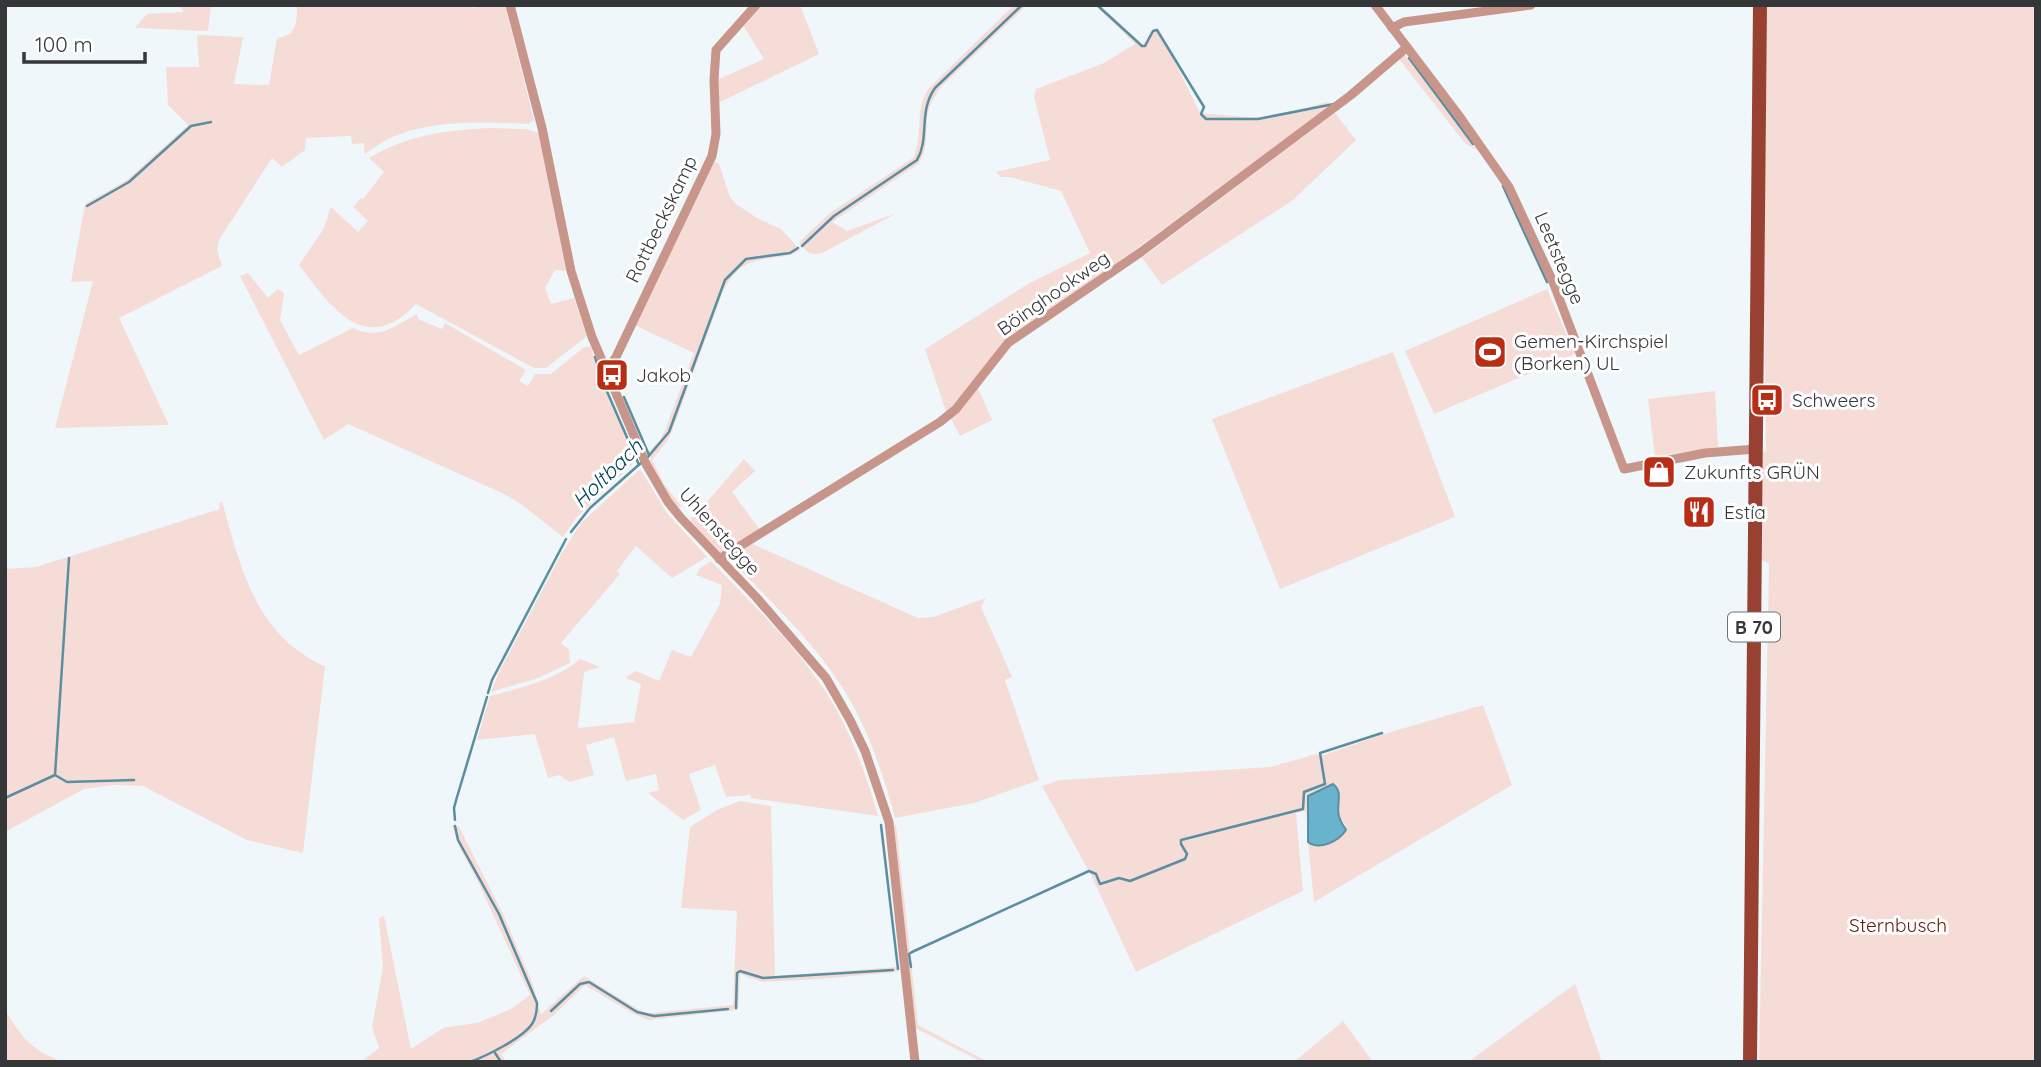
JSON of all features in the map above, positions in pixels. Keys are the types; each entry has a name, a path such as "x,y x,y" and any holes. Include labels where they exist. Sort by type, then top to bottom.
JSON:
{"main road":[{"name":"B 70","path":"1750,1062 1760,5"}],"street":[{"name":"Uhlenstegge","path":"510,5 542,130 571,271 606,371 644,459 667,502 800,645 827,678 864,751 889,822 915,1062"},
{"name":"Rottbeckskamp","path":"606,371 616,357 712,156 716,134 716,50 756,5"},
{"name":"Leetstegge","path":"1375,5 1509,187 1553,282 1624,468 1705,453 1756,449"},
{"path":"1392,28 1404,22 1531,5"},
{"name":"Böinghookweg","path":"719,559 940,422 956,409 1008,343 1141,252 1351,95 1406,48"}],"green space":[{"path":"179,5 211,5 208,31 135,28 147,14 184,12"},
{"path":"297,5 471,5 472,8 481,5 505,5 534,120 529,124 458,123 422,128 388,139 365,154 364,143 352,144 351,136 306,138 305,150 282,167 272,158 219,240 217,250 222,266 119,318 169,425 55,428 93,281 71,282 85,204 127,180 188,125 168,105 166,67 199,67 197,35 243,37 234,84 269,85 277,38 289,34 295,27"},
{"path":"761,5 800,5 819,54 718,103 717,80 764,59 743,25"},
{"path":"1014,5 1027,5 941,87 935,96 928,113 924,152 918,164 832,222 847,231 897,213 822,253 806,251 799,242 830,213 913,158 918,141 921,106 928,89"},
{"path":"1095,5 1100,5 1143,45 1153,29 1158,28 1200,113 1266,119 1327,102 1332,105 1102,274 1005,339 955,408 947,414 925,349 1028,284 1090,253 1061,191 1001,177 996,172 1050,160 1034,97 1036,89 1104,63 1135,44"},
{"name":"Sternbusch","path":"1767,5 2036,5 2036,1062 1759,1062 1769,569 1769,564 1762,560 1763,452 1766,451 1764,307"},
{"path":"1404,54 1477,151 1464,142 1399,59"},
{"path":"1335,113 1356,140 1293,200 1162,285 1142,258"},
{"path":"489,128 526,129 539,133 566,271 555,270 545,288 551,304 574,298 587,336 546,368 534,368 416,304 398,320 381,327 365,326 350,320 324,296 299,265 323,230 331,207 358,232 368,221 353,207 363,199 384,172 369,158 397,144 426,135"},
{"path":"712,161 719,164 730,197 736,204 781,229 800,250 790,255 745,265 734,274 723,291 674,426 668,440 652,460 664,484 682,507 676,507 648,462 651,459 648,452 660,440 665,430 694,353 632,324"},
{"path":"248,273 268,298 278,289 284,293 280,320 299,355 353,328 371,333 379,332 417,314 418,319 442,329 445,323 526,370 519,381 528,386 535,374 551,374 584,347 591,347 601,381 636,461 576,518 563,537 521,504 502,493 348,424 324,440 240,276"},
{"name":"Gemen-Kirchspiel (Borken) UL","path":"1547,289 1575,354 1434,414 1405,351"},
{"path":"1393,352 1455,517 1280,589 1212,419"},
{"path":"977,386 992,420 960,436 950,417"},
{"path":"1715,391 1718,447 1655,457 1648,399"},
{"path":"744,459 755,471 732,492 760,530 721,553 691,524 691,517 693,518"},
{"path":"640,469 667,513 707,557 672,578 636,546 617,571 620,574 561,643 569,650 570,663 538,678 491,692 562,553 581,523"},
{"path":"222,501 247,582 268,619 281,636 297,650 325,666 303,853 247,840 143,786 114,785 84,789 5,832 5,569 36,567 220,509 219,504"},
{"path":"748,542 918,618 933,617 986,598 981,607 1012,677 1005,680 1039,780 974,803 895,818 871,744 845,691 810,644 729,558"},
{"path":"711,561 786,640 825,691 856,752 878,816 750,798 751,795 726,797 715,765 689,774 701,810 683,820 648,793 659,790 656,774 626,781 614,737 586,745 594,775 570,782 559,775 548,778 535,734 477,740 490,696 549,678 580,659 600,667 584,672 578,728 634,722 641,684 625,678 636,671 659,681 672,650 691,657 720,604 722,585 696,575 700,568"},
{"path":"1483,705 1512,785 1314,902 1308,842 1311,845 1346,826 1340,817 1336,785 1314,792 1308,798 1306,821 1305,811 1296,813 1303,891 1136,972 1091,875 1042,786 1060,780 1271,767 1316,754 1321,756"},
{"path":"740,801 771,806 775,976 897,967 897,972 762,982 740,974 738,1010 648,1020 585,985 554,1015 501,1054 506,1062 361,1062 379,1048 372,1027 383,967 379,918 384,916 411,1049 443,1028 477,1023 511,1009 530,995 459,846 452,825 459,827 503,914 533,985 541,1014 584,976 639,1010 649,1013 733,1005 737,911 681,908 690,827 717,810"},
{"path":"896,824 918,1025 988,1062 982,1062 915,1028 894,827"},
{"path":"1575,984 1602,1062 1468,1062"},
{"path":"5,1010 28,1042 63,1062 5,1062"},
{"path":"1343,1021 1373,1062 1294,1062"}],"water":[{"path":"1333,784 1339,796 1338,814 1346,830 1328,844 1313,845 1308,842 1308,796"}],"waterway":[{"name":"Holtbach","path":"802,246 834,216 917,160 923,143 927,106 935,88 1022,5"},
{"path":"1097,5 1142,46 1145,46 1153,31 1157,30 1204,107 1201,114 1206,119 1258,119 1334,104"},
{"path":"1409,58 1473,144"},
{"path":"87,206 129,182 191,126 211,122"},
{"path":"1503,186 1547,282"},
{"name":"Holtbach","path":"647,458 669,432 725,280 746,259 790,253 798,248"},
{"path":"595,357 602,380 639,465"},
{"path":"624,397 649,455"},
{"name":"Holtbach","path":"571,532 590,508 642,462"},
{"name":"Holtbach","path":"488,693 492,680 566,539"},
{"path":"55,775 69,558"},
{"name":"Holtbach","path":"455,820 454,808 487,697"},
{"path":"911,967 909,954 912,952 1089,871 1096,874 1100,884 1119,878 1130,881 1185,859 1187,854 1181,840 1303,809 1304,792 1325,784 1320,753 1382,733"},
{"path":"5,798 55,775 67,782 134,780"},
{"path":"881,825 898,969"},
{"name":"Holtbach","path":"455,826 458,840 499,914 537,1003 532,1024 521,1035 470,1062"},
{"path":"736,1008 737,973 740,971 763,978 893,970"},
{"path":"551,1011 580,984 589,982 637,1012 654,1016 728,1009"},
{"path":"495,1053 501,1062"}],"place":[{"name":"Gemen-Kirchspiel (Borken) UL","path":"1490,352"},
{"name":"Jakob","path":"612,375"},
{"name":"Schweers","path":"1767,400"},
{"name":"Zukunfts GRÜN","path":"1659,472"},
{"name":"Estía","path":"1699,512"}]}
